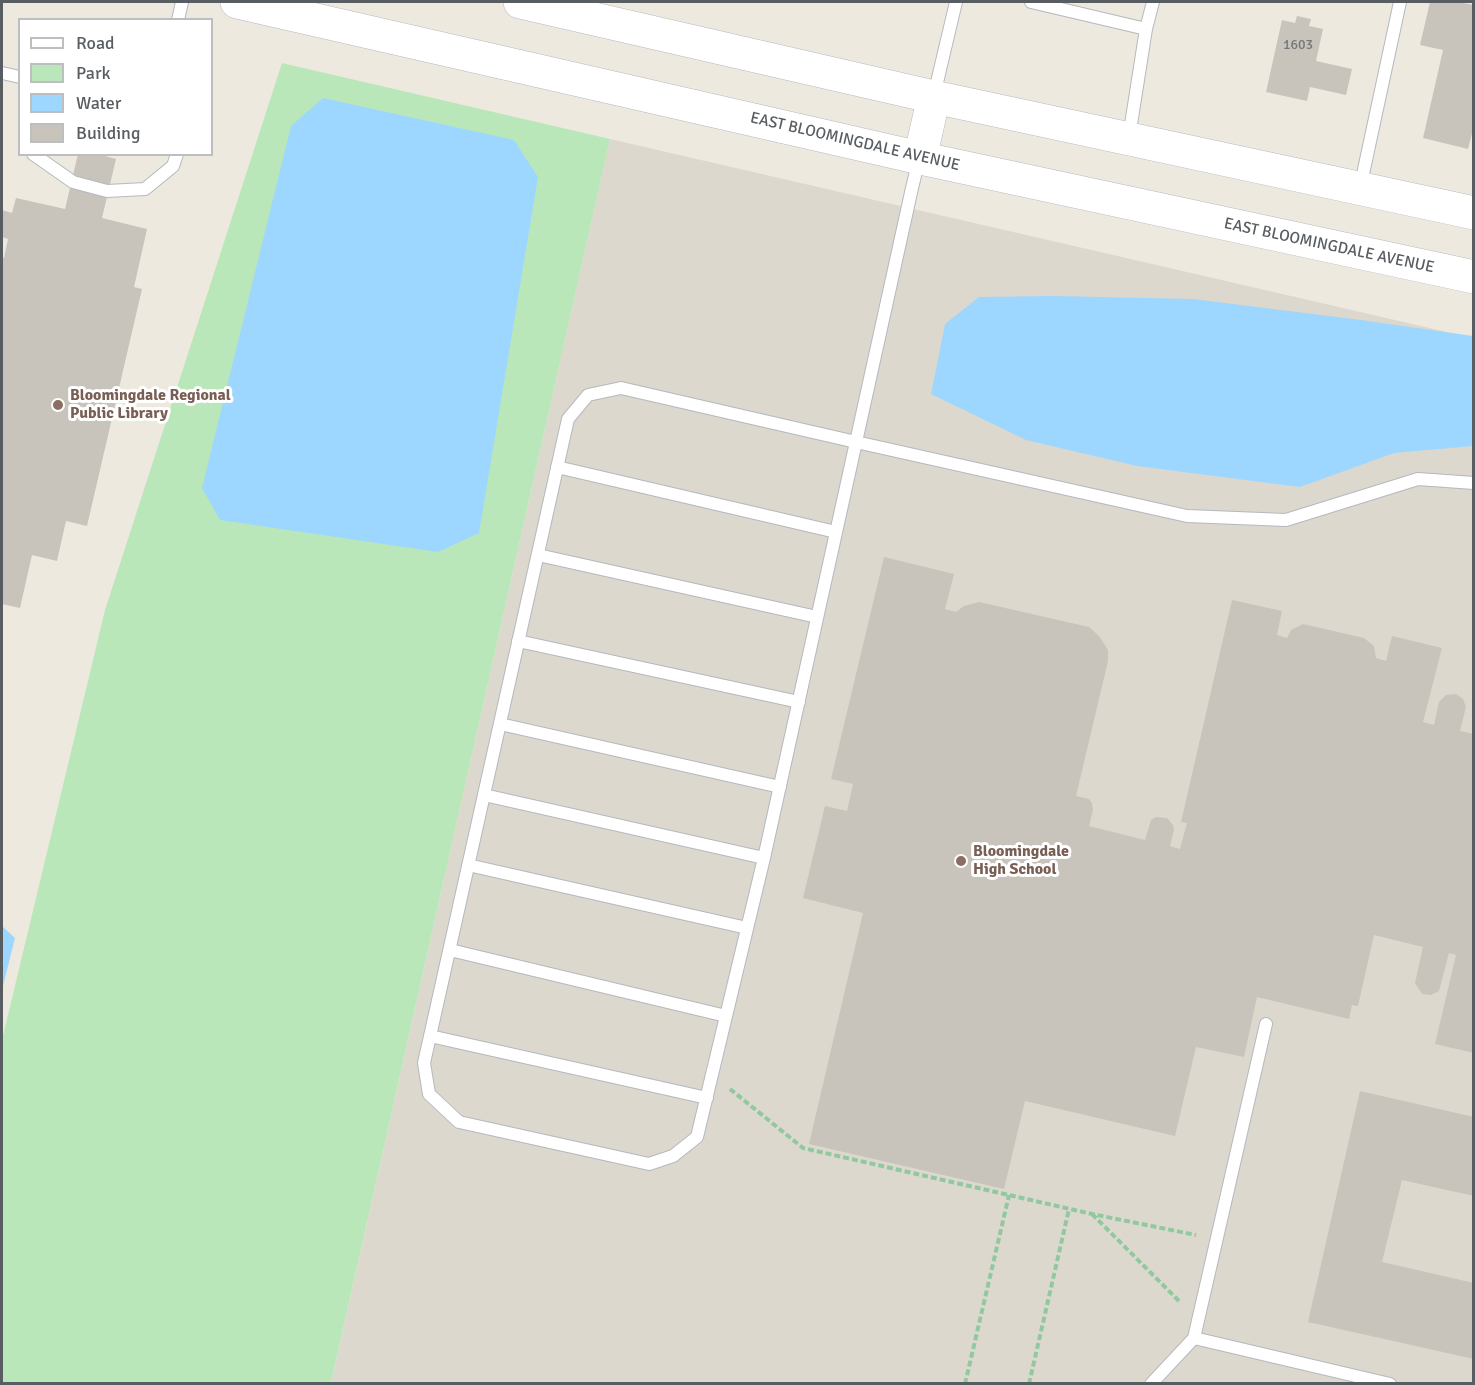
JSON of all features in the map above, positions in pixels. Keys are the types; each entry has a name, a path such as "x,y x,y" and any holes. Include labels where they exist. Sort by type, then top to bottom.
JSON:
{"main road":[{"name":"EAST BLOOMINGDALE AVENUE","path":"237,2 920,158 1473,277"},
{"path":"520,2 934,97 1473,213"},
{"path":"920,158 934,97"}],"lane":[{"path":"178,18 182,2"},
{"path":"934,97 956,2"},
{"path":"1031,2 1146,28"},
{"path":"1129,139 1146,28 1153,2"},
{"path":"1360,189 1400,2"},
{"path":"2,73 18,77"},
{"path":"36,156 73,182 107,191 145,189 173,166 176,156"},
{"path":"920,158 856,442 817,617 780,788 697,1137 673,1156 649,1164 459,1122 429,1094 424,1063 568,419 588,395 621,388 856,442 1187,516 1286,520 1418,479 1473,483"},
{"path":"557,467 836,532"},
{"path":"538,555 817,617"},
{"path":"518,641 799,702"},
{"path":"500,724 780,788"},
{"path":"484,795 764,858"},
{"path":"468,865 747,928"},
{"path":"450,950 726,1016"},
{"path":"1151,1383 1194,1338 1266,1024"},
{"path":"430,1036 707,1098"},
{"path":"1194,1338 1390,1383"}],"path":[{"path":"712,1074 803,1148 1069,1209 1217,1239"},
{"path":"965,1383 1010,1195"},
{"path":"1029,1383 1069,1209"},
{"path":"1092,1214 1187,1309"}],"shaded area":[{"name":"Bloomingdale High School","path":"610,139 1473,338 1473,1383 331,1384"}],"green space":[{"path":"282,63 610,139 331,1383 2,1384 2,1040 105,610"}],"water":[{"path":"323,98 514,140 538,177 479,533 438,552 220,520 202,488 291,126"},
{"path":"979,297 1193,299 1473,336 1473,446 1394,453 1300,487 1137,466 1026,440 931,394 945,324"},
{"path":"2,926 15,938 2,990"}],"building":[{"path":"1430,2 1458,2 1474,5 1474,126 1468,149 1423,138 1443,50 1420,45"},
{"path":"1297,16 1311,19 1309,26 1323,29 1316,61 1352,69 1346,95 1310,87 1307,101 1266,92 1282,20 1295,23"},
{"name":"Bloomingdale Regional Public Library","path":"78,156 105,156 116,159 102,218 147,229 134,287 142,289 87,526 66,521 57,561 32,555 20,608 2,604 2,257 4,258 8,239 2,237 2,210 12,213 16,198 65,209"},
{"path":"884,557 954,574 945,609 956,612 964,606 979,602 1089,627 1099,636 1108,650 1108,661 1076,796 1089,799 1092,803 1093,810 1089,826 1145,840 1151,820 1156,817 1167,818 1174,830 1170,846 1180,849 1187,823 1181,822 1232,600 1282,611 1277,635 1287,638 1291,630 1303,624 1364,638 1374,646 1376,658 1386,661 1392,636 1442,648 1423,722 1434,725 1439,702 1446,695 1456,694 1463,699 1466,707 1460,731 1474,734 1474,1053 1435,1044 1456,955 1449,953 1439,991 1431,995 1422,994 1415,983 1423,947 1374,935 1358,1006 1352,1005 1349,1019 1257,997 1244,1057 1196,1047 1175,1136 1025,1101 1004,1189 809,1144 863,913 803,898 825,806 847,811 853,784 831,779"},
{"path":"1360,1091 1474,1117 1474,1196 1402,1180 1382,1262 1474,1283 1474,1359 1308,1322"}],"place":[{"name":"Bloomingdale Regional Public Library","path":"58,405"},
{"name":"Bloomingdale High School","path":"961,861"}]}
